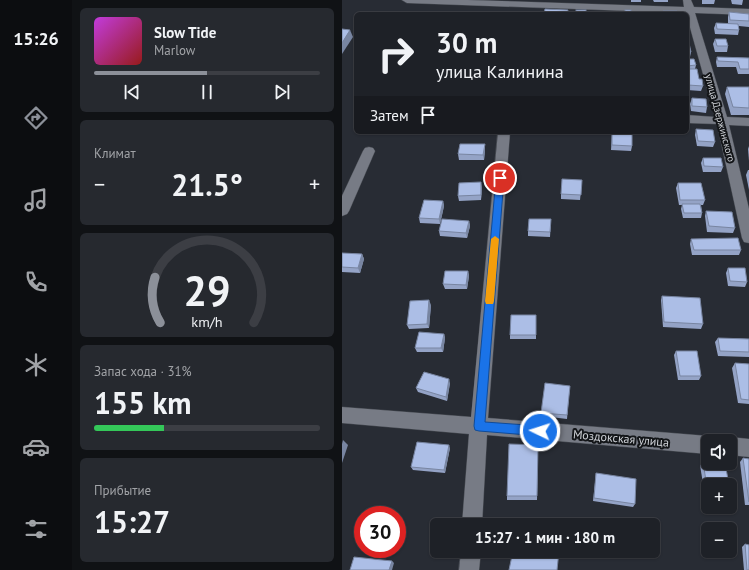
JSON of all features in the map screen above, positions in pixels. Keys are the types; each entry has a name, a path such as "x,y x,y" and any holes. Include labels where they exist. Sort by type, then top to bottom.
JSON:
{"street":[{"path":"407,0 516,6 689,5 749,12"},
{"name":"улица Дзержинского","path":"689,5 722,121 749,238"},
{"path":"689,119 749,122"},
{"path":"472,518 504,134"},
{"path":"342,211 369,151"},
{"name":"Моздокская улица","path":"342,415 701,444"},
{"path":"737,447 749,448"},
{"path":"469,570 470,558"}],"building":[{"path":"545,9 568,10 568,12 544,12"},
{"path":"576,10 586,10 586,12 576,12"},
{"path":"625,10 631,10 631,12 625,12"},
{"path":"663,11 677,12 663,12"},
{"path":"729,12 749,14 749,21 730,20"},
{"path":"716,23 738,24 739,30 717,29"},
{"path":"342,29 350,30 342,43"},
{"path":"715,39 726,39 728,46 717,46"},
{"path":"717,57 749,58 749,69 740,69 738,62 718,61"},
{"path":"689,59 694,59 696,65 689,66"},
{"path":"689,69 697,69 699,79 702,79 703,86 689,85"},
{"path":"727,87 749,87 749,108 733,107"},
{"path":"692,98 706,99 707,107 692,106"},
{"path":"696,129 713,130 715,142 698,141"},
{"path":"612,134 632,134 632,146 612,145"},
{"path":"460,144 485,144 483,155 458,154"},
{"path":"703,158 721,158 723,167 704,166"},
{"path":"562,179 582,180 581,195 561,194"},
{"path":"481,182 481,195 458,196 459,183"},
{"path":"678,183 701,183 705,200 680,200"},
{"path":"424,200 443,201 439,219 419,218"},
{"path":"682,204 700,204 702,213 684,213"},
{"path":"706,211 732,212 735,228 709,226"},
{"path":"442,219 469,221 466,233 439,231"},
{"path":"529,219 551,219 550,232 528,231"},
{"path":"738,238 741,250 694,250 691,239"},
{"path":"342,253 362,254 358,268 342,267"},
{"path":"728,268 745,268 747,282 730,281"},
{"path":"445,271 468,271 466,285 443,284"},
{"path":"662,296 700,298 703,324 664,322"},
{"path":"429,300 427,324 407,325 410,301"},
{"path":"511,315 536,315 536,335 510,335"},
{"path":"419,332 444,334 441,348 415,348"},
{"path":"718,338 749,339 749,352 720,351"},
{"path":"676,351 697,351 701,376 680,376"},
{"path":"735,363 749,364 749,400 741,399"},
{"path":"424,372 449,379 446,397 416,388"},
{"path":"545,383 570,386 567,415 541,413"},
{"path":"417,442 449,445 444,470 411,467"},
{"path":"509,444 538,445 537,496 507,496"},
{"path":"743,458 749,459 749,502"},
{"path":"704,470 726,470 728,478 706,478"},
{"path":"596,473 636,479 635,504 594,498"},
{"path":"745,544 749,545 749,570 747,570"},
{"path":"354,557 392,561 389,570 350,570"},
{"path":"512,558 558,558 557,570 509,570"}],"slow traffic":[{"path":"490,301 495,239"}],"route":[{"path":"500,178 479,426 540,431"}]}
